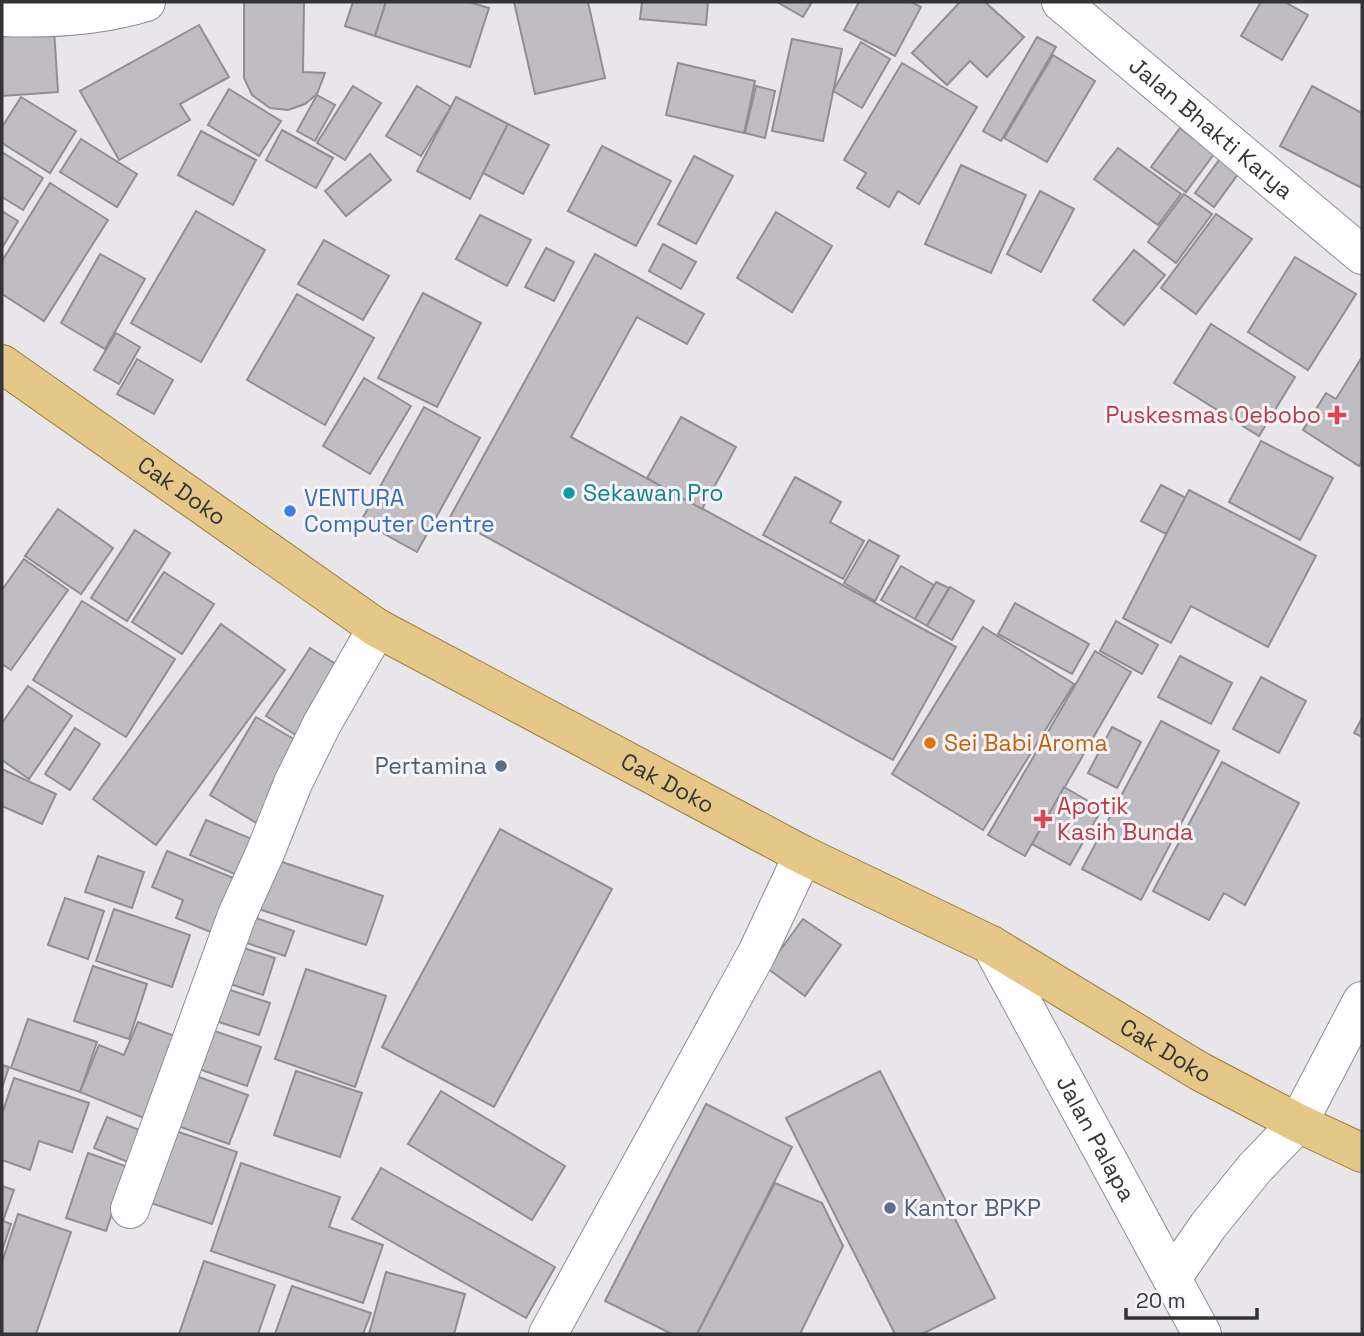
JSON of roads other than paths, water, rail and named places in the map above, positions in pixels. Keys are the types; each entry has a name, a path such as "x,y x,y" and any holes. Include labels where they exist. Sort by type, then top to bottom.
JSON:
{"main road":[{"name":"Cak Doko","path":"2,363 377,628 803,855 990,945 1199,1071 1362,1153"}],"street":[{"path":"2,17 71,16 146,2"},
{"name":"Jalan Bhakti Karya","path":"1060,2 1362,255"},
{"path":"130,1209 237,915 293,783 322,724 377,628"},
{"path":"548,1334 757,953 803,855"},
{"name":"Jalan Palapa","path":"990,945 1202,1334"},
{"path":"1172,1278 1246,1178 1298,1123 1362,1001"}],"place":[{"name":"Puskesmas Oebobo","path":"1337,415"},
{"name":"Sekawan Pro","path":"569,493"},
{"name":"VENTURA Computer Centre","path":"290,511"},
{"name":"Sei Babi Aroma","path":"930,743"},
{"name":"Pertamina","path":"501,766"},
{"name":"Apotik Kasih Bunda","path":"1043,819"},
{"name":"Kantor BPKP","path":"890,1208"}]}
